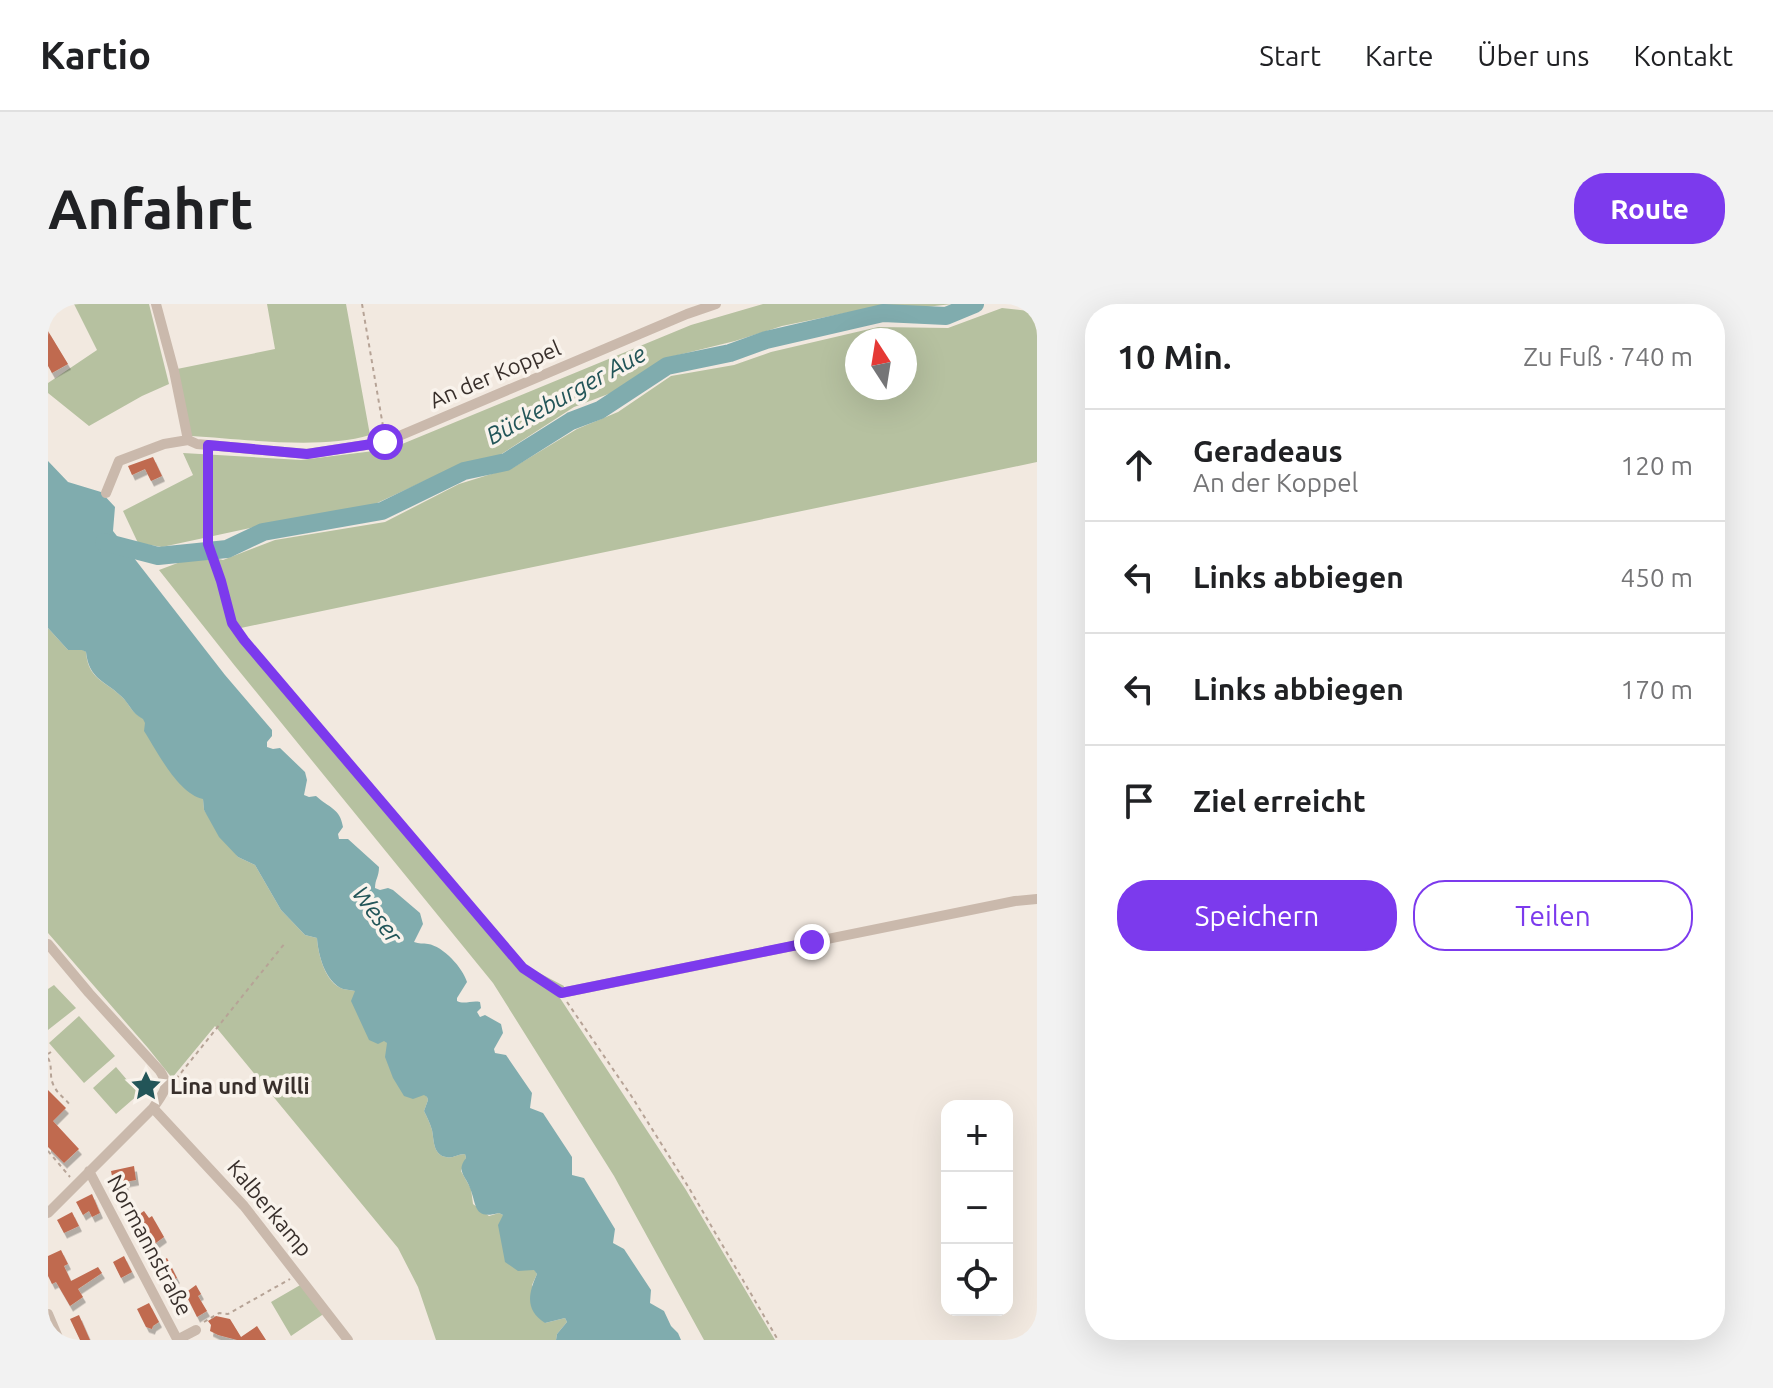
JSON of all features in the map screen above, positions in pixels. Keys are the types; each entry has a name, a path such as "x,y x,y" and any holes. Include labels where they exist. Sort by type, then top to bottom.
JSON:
{"street":[{"path":"156,304 188,440"},
{"name":"An der Koppel","path":"106,493 119,461 164,444 188,440 197,444 307,454 385,442 716,304"},
{"path":"561,993 1037,899"},
{"path":"48,944 160,1071 166,1087 153,1108 48,1213"},
{"path":"48,964 59,956"},
{"name":"Kalberkamp","path":"153,1108 244,1206 348,1340"},
{"name":"Normannstraße","path":"89,1171 177,1338"},
{"path":"48,1314 59,1340"},
{"path":"177,1338 196,1330"}],"path":[{"path":"362,304 385,442"},
{"path":"208,445 208,544 232,623 523,968 561,993 689,1188 778,1340"},
{"path":"166,1087 285,943"},
{"path":"49,1054 52,1067 50,1079 58,1097 70,1105"},
{"path":"48,1151 76,1184"},
{"path":"196,1330 207,1319 219,1313 228,1314 298,1274"}],"green space":[{"path":"74,304 149,304 169,384 89,426 48,393 48,383 97,350"},
{"path":"267,304 346,304 370,435 305,443 191,436 177,369 275,349"},
{"path":"763,304 952,304 875,307 782,326 670,357 611,393 574,407 500,455 459,465 375,504 162,547 138,543 123,511 193,475 183,453 301,460 390,449 691,325"},
{"path":"1002,308 1037,312 1037,462 236,629 526,966 564,986 560,998 686,1190 775,1340 704,1340 614,1176 493,983 159,570 183,561 211,557 223,560 275,540 385,522 459,484 514,467 577,429 618,412 671,376 734,365 771,352 845,335 845,400 917,400 917,328 874,328 878,327 948,328"},
{"path":"48,628 68,650 86,652 93,674 143,718 203,798 204,810 238,857 255,865 281,910 305,935 317,938 321,960 331,981 343,989 355,991 388,1044 388,1049 427,1097 424,1111 436,1150 448,1157 465,1154 461,1171 471,1189 473,1204 489,1216 503,1215 537,1274 532,1285 545,1323 565,1318 567,1322 556,1340 436,1340 418,1287 398,1248 215,1026 172,1078 48,933"},
{"path":"54,985 76,1008 48,1030 48,989"},
{"path":"79,1016 115,1056 84,1083 49,1043"},
{"path":"116,1067 139,1094 116,1114 93,1088"},
{"path":"302,1284 325,1313 291,1336 271,1302"}],"water":[{"name":"Weser","path":"48,461 68,482 101,492 115,507 113,531 272,730 267,747 280,748 305,772 304,795 316,796 337,812 343,827 338,834 339,839 348,839 379,867 375,888 393,890 420,913 423,924 414,942 440,949 461,970 467,982 457,1001 480,1002 481,1008 477,1012 480,1017 485,1015 501,1024 503,1033 494,1049 495,1053 506,1055 532,1093 530,1108 543,1113 572,1157 572,1175 584,1178 615,1229 613,1243 624,1249 651,1290 650,1303 664,1311 681,1340 556,1340 567,1322 565,1318 545,1323 534,1313 530,1295 537,1274 534,1270 518,1271 505,1262 498,1225 503,1215 484,1214 477,1210 462,1173 465,1154 448,1157 436,1150 424,1111 427,1097 424,1095 413,1099 404,1096 385,1057 387,1043 378,1044 369,1040 351,1001 355,991 343,989 331,980 321,959 317,938 305,935 281,910 255,865 238,857 219,837 204,810 203,799 185,789 169,771 144,731 143,719 94,674 86,652 68,650 48,628"}],"building":[{"path":"48,331 68,364 52,373 48,366"},
{"path":"153,457 162,476 151,481 145,469 132,475 128,466"},
{"path":"48,1090 66,1108 53,1121 79,1149 64,1163 48,1147"},
{"path":"134,1166 136,1180 125,1182 129,1199 117,1201 111,1171"},
{"path":"92,1194 100,1213 92,1217 89,1211 83,1215 76,1202"},
{"path":"144,1211 149,1218 152,1216 164,1237 153,1245 135,1217"},
{"path":"72,1212 79,1226 64,1233 57,1220"},
{"path":"61,1250 71,1281 98,1267 102,1273 78,1289 83,1297 70,1306 56,1282 52,1284 48,1276 48,1256"},
{"path":"124,1256 132,1272 121,1278 113,1262"},
{"path":"167,1258 177,1278 164,1284 154,1265"},
{"path":"196,1285 201,1294 198,1296 207,1311 197,1317 185,1293"},
{"path":"149,1303 159,1322 152,1329 146,1327 137,1309"},
{"path":"79,1315 90,1340 80,1340 70,1319"},
{"path":"216,1316 230,1319 241,1337 257,1326 266,1340 237,1340 218,1335 210,1331 208,1321"}],"waterway":[{"name":"Bückeburger Aue","path":"104,542 158,556 227,549 263,532 382,511 464,471 506,462 571,421 600,410 667,366 883,313 946,316 975,304"}],"place":[{"name":"Lina und Willi","path":"146,1086"}],"route":[{"path":"385,442 307,454 208,445 208,544 211,557 232,623 244,640 523,968 561,993 812,942"}]}
